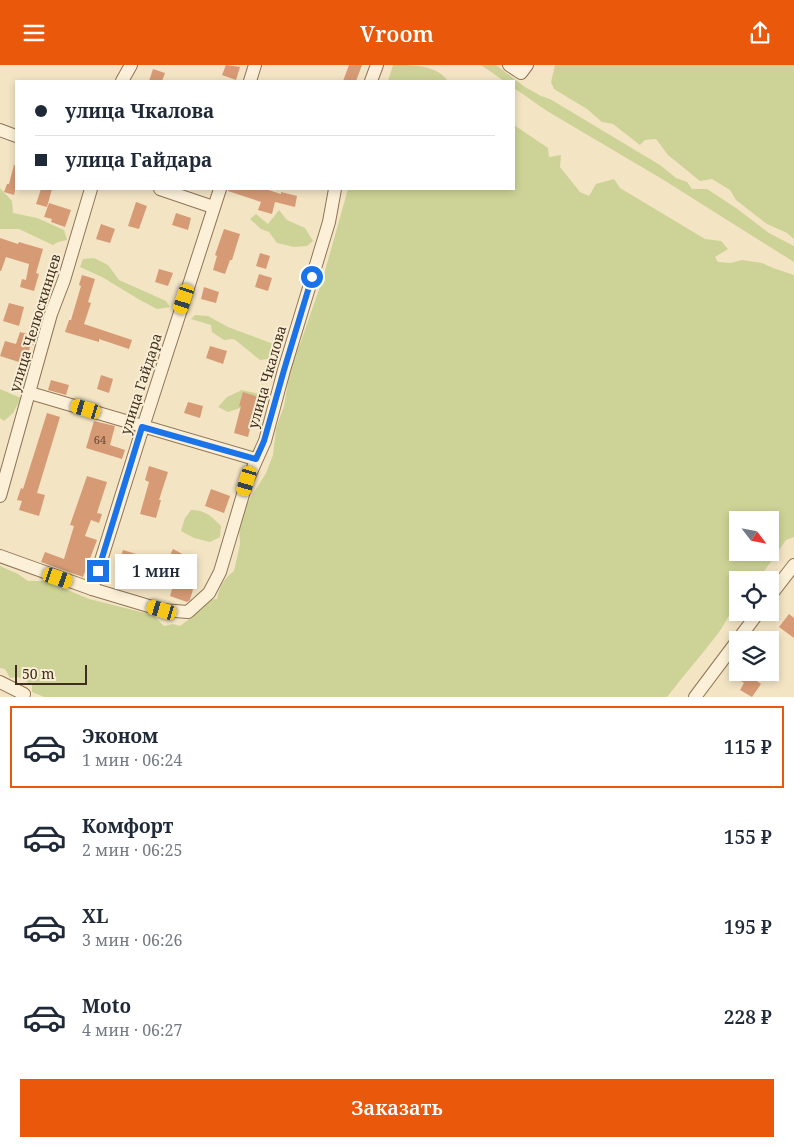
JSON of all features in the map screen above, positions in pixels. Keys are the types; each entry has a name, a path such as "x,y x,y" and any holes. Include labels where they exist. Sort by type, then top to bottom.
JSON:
{"street":[{"path":"123,80 131,65"},
{"path":"250,80 255,65"},
{"path":"371,80 377,65"},
{"path":"509,65 524,69"},
{"path":"0,130 15,136"},
{"name":"улица Челюскинцев","path":"0,496 51,315 64,280 91,190"},
{"path":"163,190 213,207"},
{"name":"улица Гайдара","path":"92,589 142,427 220,190"},
{"name":"улица Чкалова","path":"0,557 92,589 162,610 188,612 209,593 220,571 247,481 264,441 329,222 335,190"},
{"path":"30,393 256,459"},
{"path":"779,584 794,565"},
{"path":"695,697 752,621"},
{"path":"0,682 24,694"}],"green space":[{"path":"393,65 424,67 437,72 447,80 388,80"},
{"path":"481,65 496,65 525,87 550,99 660,165 676,178 687,182 692,189 707,189 769,233 794,246 794,262 662,179 547,111 515,89 515,80 503,80"},
{"path":"555,65 794,65 794,239 787,233 767,224 736,200 730,190 712,179 700,181 668,155 656,139 645,140 640,145 613,124 602,122 587,109 554,89 551,82"},
{"path":"515,126 548,148 549,157 561,155 560,167 580,192 589,196 596,184 614,179 620,188 705,239 721,241 728,249 715,257 718,262 731,263 742,260 762,263 794,275 794,537 786,540 779,550 779,511 729,511 729,561 771,561 764,571 729,571 729,614 719,632 667,697 44,697 32,692 32,685 18,677 10,678 5,669 0,668 0,566 28,581 46,581 89,599 153,615 164,626 173,624 180,626 196,614 206,600 217,599 222,583 234,571 240,544 239,526 245,507 266,473 273,455 276,428 284,406 292,359 300,344 323,278 348,190 515,190"},
{"path":"0,188 12,201 13,213 37,218 64,230 67,240 53,245 19,229 0,229"},
{"path":"279,210 287,220 305,228 313,241 307,246 294,247 277,243 269,232 261,229 250,219 256,214 268,224"},
{"path":"94,258 108,265 119,280 166,301 170,307 157,309 102,277 80,267 83,259"},
{"path":"195,315 208,316 228,327 279,346 280,354 260,360 234,339 224,340 212,332 211,325 191,319"},
{"path":"0,389 21,398 13,413 4,421 0,418"},
{"path":"242,390 264,395 263,408 256,415 243,407 228,412 218,407 227,397"},
{"path":"191,510 204,512 214,519 221,526 220,537 210,542 194,538 181,531 185,518"}],"building":[{"path":"226,65 240,67 236,80 222,75"},
{"path":"349,65 362,65 356,80 343,80"},
{"path":"153,69 165,73 162,80 149,80"},
{"path":"14,165 14,195 4,192 7,184 9,184"},
{"path":"41,190 52,190 47,207 36,204"},
{"path":"268,190 297,196 295,207 275,202 272,214 258,210 261,202 228,191"},
{"path":"136,202 147,206 139,229 128,226"},
{"path":"49,203 71,210 65,227 51,222 52,219 44,217"},
{"path":"176,213 191,218 188,230 172,225"},
{"path":"101,224 115,229 110,243 96,239"},
{"path":"224,229 240,234 232,260 230,260 225,274 213,270 217,256 215,255"},
{"path":"0,238 43,249 36,273 39,274 34,291 20,287 22,279 26,280 29,264 6,257 0,271"},
{"path":"260,253 270,256 266,269 256,266"},
{"path":"159,269 173,273 168,286 155,282"},
{"path":"259,274 272,278 268,291 255,287"},
{"path":"82,275 95,279 88,302 91,303 84,324 132,340 129,349 99,339 99,342 65,332 69,320 71,320 81,286 79,285"},
{"path":"204,287 219,292 216,303 201,299"},
{"path":"9,303 24,307 19,326 3,321"},
{"path":"20,332 36,336 34,345 31,344 25,364 0,356 5,341 16,344"},
{"path":"210,346 227,351 223,364 206,358"},
{"path":"101,375 113,379 109,393 97,389"},
{"path":"51,380 69,385 66,395 48,390"},
{"path":"243,392 258,397 248,437 234,433"},
{"path":"188,402 203,406 200,418 184,413"},
{"path":"47,413 60,417 37,493 45,495 39,516 19,510 22,501 17,500 21,488 23,489"},
{"path":"94,421 115,426 110,445 125,450 122,459 86,448"},
{"path":"149,466 168,472 159,500 161,500 156,518 140,514 149,482 145,480"},
{"path":"87,476 107,482 97,513 102,514 99,523 91,520 85,536 97,540 83,577 41,562 45,552 64,559 74,526 70,525"},
{"path":"211,489 230,496 224,513 205,506"},
{"path":"173,549 194,560 189,568 169,557"},
{"path":"123,550 143,556 138,572 118,565"},
{"path":"176,576 195,582 190,600 187,602 170,596"},
{"path":"789,614 794,618 794,638 779,627"},
{"path":"741,681 757,681 761,684 752,697 740,690 744,683"}],"route":[{"path":"98,571 142,427 256,459 264,441 312,277"}]}
